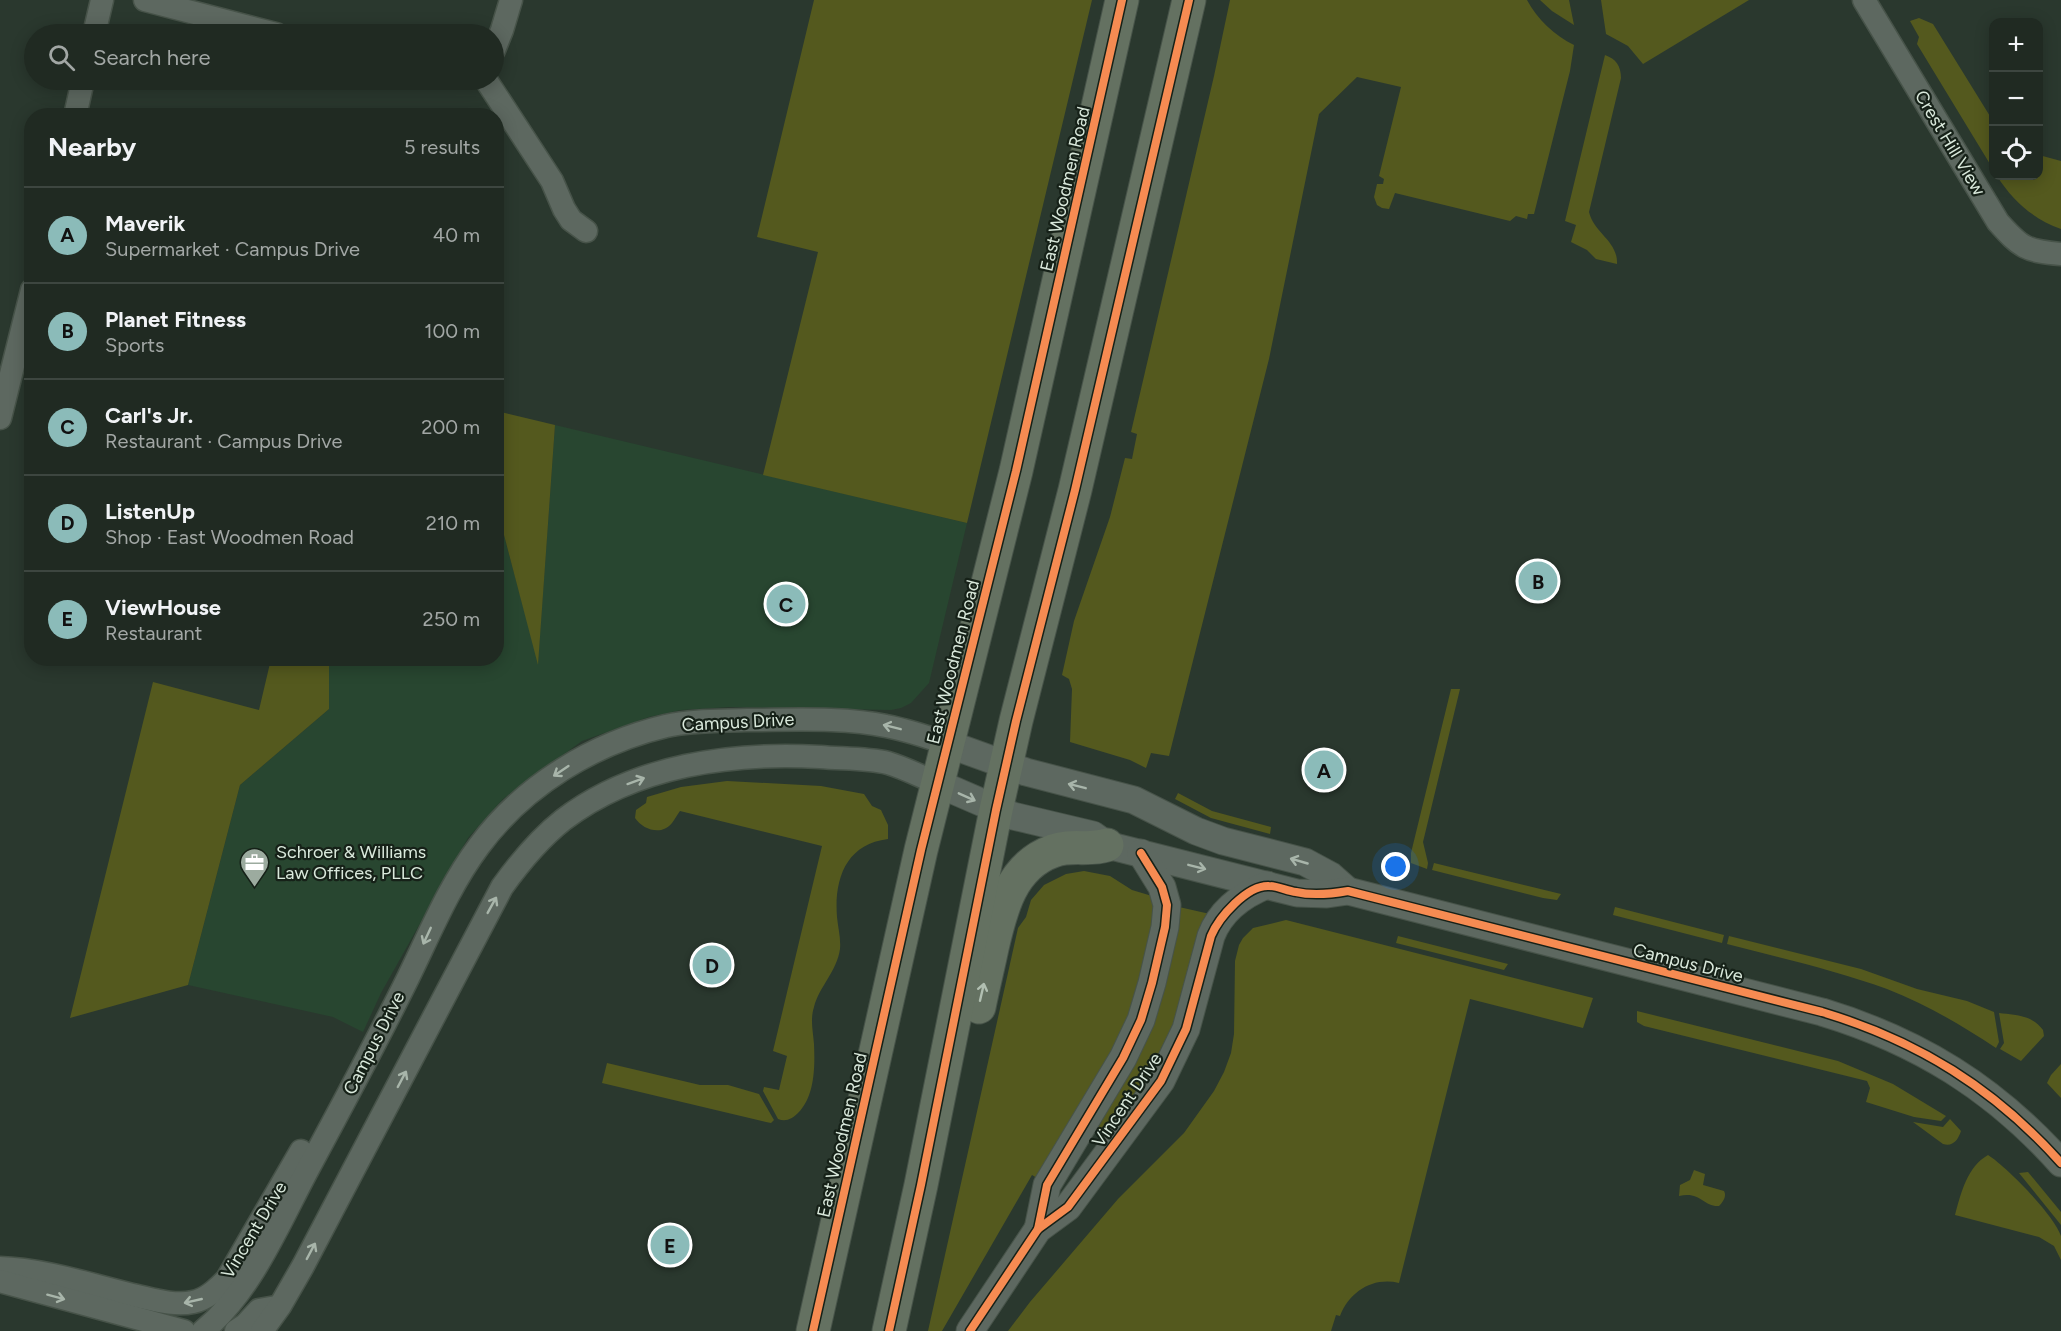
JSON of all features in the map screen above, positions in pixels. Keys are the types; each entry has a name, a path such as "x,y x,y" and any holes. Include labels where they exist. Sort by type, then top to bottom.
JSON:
{"highway":[{"name":"East Woodmen Road","path":"813,1331 921,850 1016,471 1122,0"},
{"path":"889,1331 921,1185 996,810 1075,490 1189,0"},
{"path":"921,1185 946,1153 1000,915 1013,885 1031,862 1050,852 1073,846 1107,845"}],"street":[{"path":"96,24 102,0"},
{"path":"145,0 237,24"},
{"path":"504,24 511,0"},
{"name":"Crest Hill View","path":"1864,0 1998,222 2025,248 2036,252 2061,254"},
{"path":"77,108 81,90"},
{"path":"492,90 504,108"},
{"path":"504,108 542,162 571,220 586,231"},
{"path":"0,418 24,322"},
{"name":"Campus Drive","path":"203,1331 220,1316 252,1273 408,978 431,928 478,847 519,802 579,759 652,730 714,721 798,719 895,727 1041,777 1134,800 1210,836 1305,862 1331,876 1348,891"},
{"name":"Campus Drive","path":"262,1331 280,1306 326,1223 497,897 514,871 531,850 563,820 615,789 654,775 718,760 781,756 888,763 996,810 1026,820 1093,835 1107,845 1310,894 1348,891 1822,1012 1878,1031 1926,1054 1988,1094 2021,1120 2061,1163"},
{"name":"Vincent Drive","path":"1038,1229 1047,1185 1123,1058 1141,1020 1152,983 1166,927 1167,905 1162,887 1141,853"},
{"name":"Vincent Drive","path":"970,1331 1038,1229 1068,1207 1161,1081 1186,1029 1211,936 1217,923 1236,902 1267,885"},
{"name":"Vincent Drive","path":"0,1268 57,1277 165,1302 185,1303 205,1298 227,1279 307,1140 340,1109"},
{"path":"0,1281 184,1331"},
{"path":"236,1331 259,1310 280,1306"}],"shaded area":[{"path":"555,425 967,523 929,683 911,703 891,710 730,707 681,710 649,717 582,741 503,799 468,838 381,993 363,1032 333,1017 188,985 240,785 329,709 329,666 504,666 504,535 538,662"}],"green space":[{"path":"814,0 1092,0 967,523 763,475 818,252 757,237"},
{"path":"1230,0 1527,0 1547,26 1574,45 1570,71 1534,214 1528,214 1527,219 1516,216 1510,221 1395,193 1389,209 1377,205 1374,197 1377,184 1383,184 1384,179 1379,176 1401,87 1357,77 1319,114 1269,359 1169,756 1151,753 1146,768 1130,760 1070,742 1072,689 1069,679 1062,675 1074,621 1110,517 1125,458 1132,459 1137,434 1131,432"},
{"path":"1540,0 1569,0 1574,25 1552,11"},
{"path":"1601,0 1749,0 1643,64 1628,46 1606,34"},
{"path":"1919,18 1933,24 1989,115 1989,162 1917,44 1919,37 1910,21"},
{"path":"1605,55 1617,63 1621,78 1589,212 1596,226 1614,249 1617,264 1596,259 1587,250 1571,242 1576,225 1565,221"},
{"path":"2043,156 2061,161 2061,229 2041,220 2024,208 2000,180 2043,180"},
{"path":"504,413 555,425 538,665 504,535"},
{"path":"269,666 329,666 329,709 240,785 188,985 70,1018 153,682 259,710"},
{"path":"1451,689 1460,689 1423,842 1428,863 1427,869 1411,863 1411,853"},
{"path":"727,781 821,786 864,794 872,806 881,810 888,825 888,839 862,848 853,856 841,877 837,903 840,949 835,965 816,1000 813,1012 814,1062 811,1089 804,1106 796,1115 786,1120 778,1119 763,1091 764,1087 779,1090 787,1056 773,1051 822,846 680,811 668,827 658,830 643,826 635,818 636,810 646,803 647,797 681,787"},
{"path":"1178,793 1212,811 1271,827 1270,834 1211,818 1175,799"},
{"path":"1434,863 1561,894 1557,900 1543,898 1432,870"},
{"path":"1084,871 1110,876 1132,890 1152,896 1155,913 1138,987 1126,1022 1109,1057 1037,1178 1032,1175 942,1331 928,1331 1018,928 1026,917 1031,900 1044,885 1066,874"},
{"path":"1179,907 1210,914 1180,1014 1159,1064 1107,1138 1095,1129"},
{"path":"1615,907 1724,935 1722,943 1613,915"},
{"path":"1286,920 1593,998 1583,1028 1470,999 1399,1283 1380,1282 1363,1288 1350,1299 1340,1316 1336,1315 1331,1331 1008,1331 1118,1199 1184,1133 1214,1091 1231,1053 1234,1034 1235,961 1239,945 1253,928"},
{"path":"1398,936 1508,964 1504,970 1396,943"},
{"path":"1729,936 1861,969 1917,989 1967,1001 1994,1012 1999,1042 1996,1048 1943,1015 1887,989 1828,970 1727,944"},
{"path":"1637,1011 1838,1061 1893,1084 1946,1116 1941,1121 1914,1117 1866,1102 1870,1088 1867,1081 1644,1026 1637,1022"},
{"path":"1999,1013 2029,1019 2043,1030 2044,1036 2021,1061 2000,1049 2004,1043"},
{"path":"607,1063 700,1085 728,1085 759,1094 774,1120 771,1123 766,1122 602,1083"},
{"path":"2061,1064 2061,1098 2047,1083"},
{"path":"1950,1119 1961,1131 1957,1140 1952,1144 1943,1144 1913,1122 1943,1127"},
{"path":"1988,1155 2018,1180 2057,1227 2061,1236 2061,1260 2054,1246 2039,1237 1955,1215 1970,1173"},
{"path":"1694,1170 1705,1174 1703,1185 1724,1191 1725,1197 1719,1206 1709,1204 1697,1197 1679,1196 1680,1185 1690,1180"},
{"path":"2028,1172 2061,1212 2061,1225 2019,1173"}],"cycle path":[{"path":"813,1331 921,850 1016,471 1122,0"},
{"path":"889,1331 1016,721 1075,490 1189,0"},
{"path":"1038,1229 1047,1185 1123,1058 1141,1020 1152,983 1165,927 1167,905 1162,887 1141,853"},
{"path":"970,1331 1038,1229 1068,1207 1161,1081 1186,1029 1215,928 1243,896 1261,887 1272,886 1309,894 1348,891 1822,1012 1857,1024 1890,1037 1952,1070 2009,1112 2061,1163"}],"place":[{"name":"Planet Fitness","path":"1538,581"},
{"name":"Carl's Jr.","path":"786,604"},
{"name":"Maverik","path":"1324,770"},
{"name":"Schroer & Williams Law Offices, PLLC","path":"255,888"},
{"name":"ListenUp","path":"712,965"},
{"name":"ViewHouse","path":"670,1245"}]}
